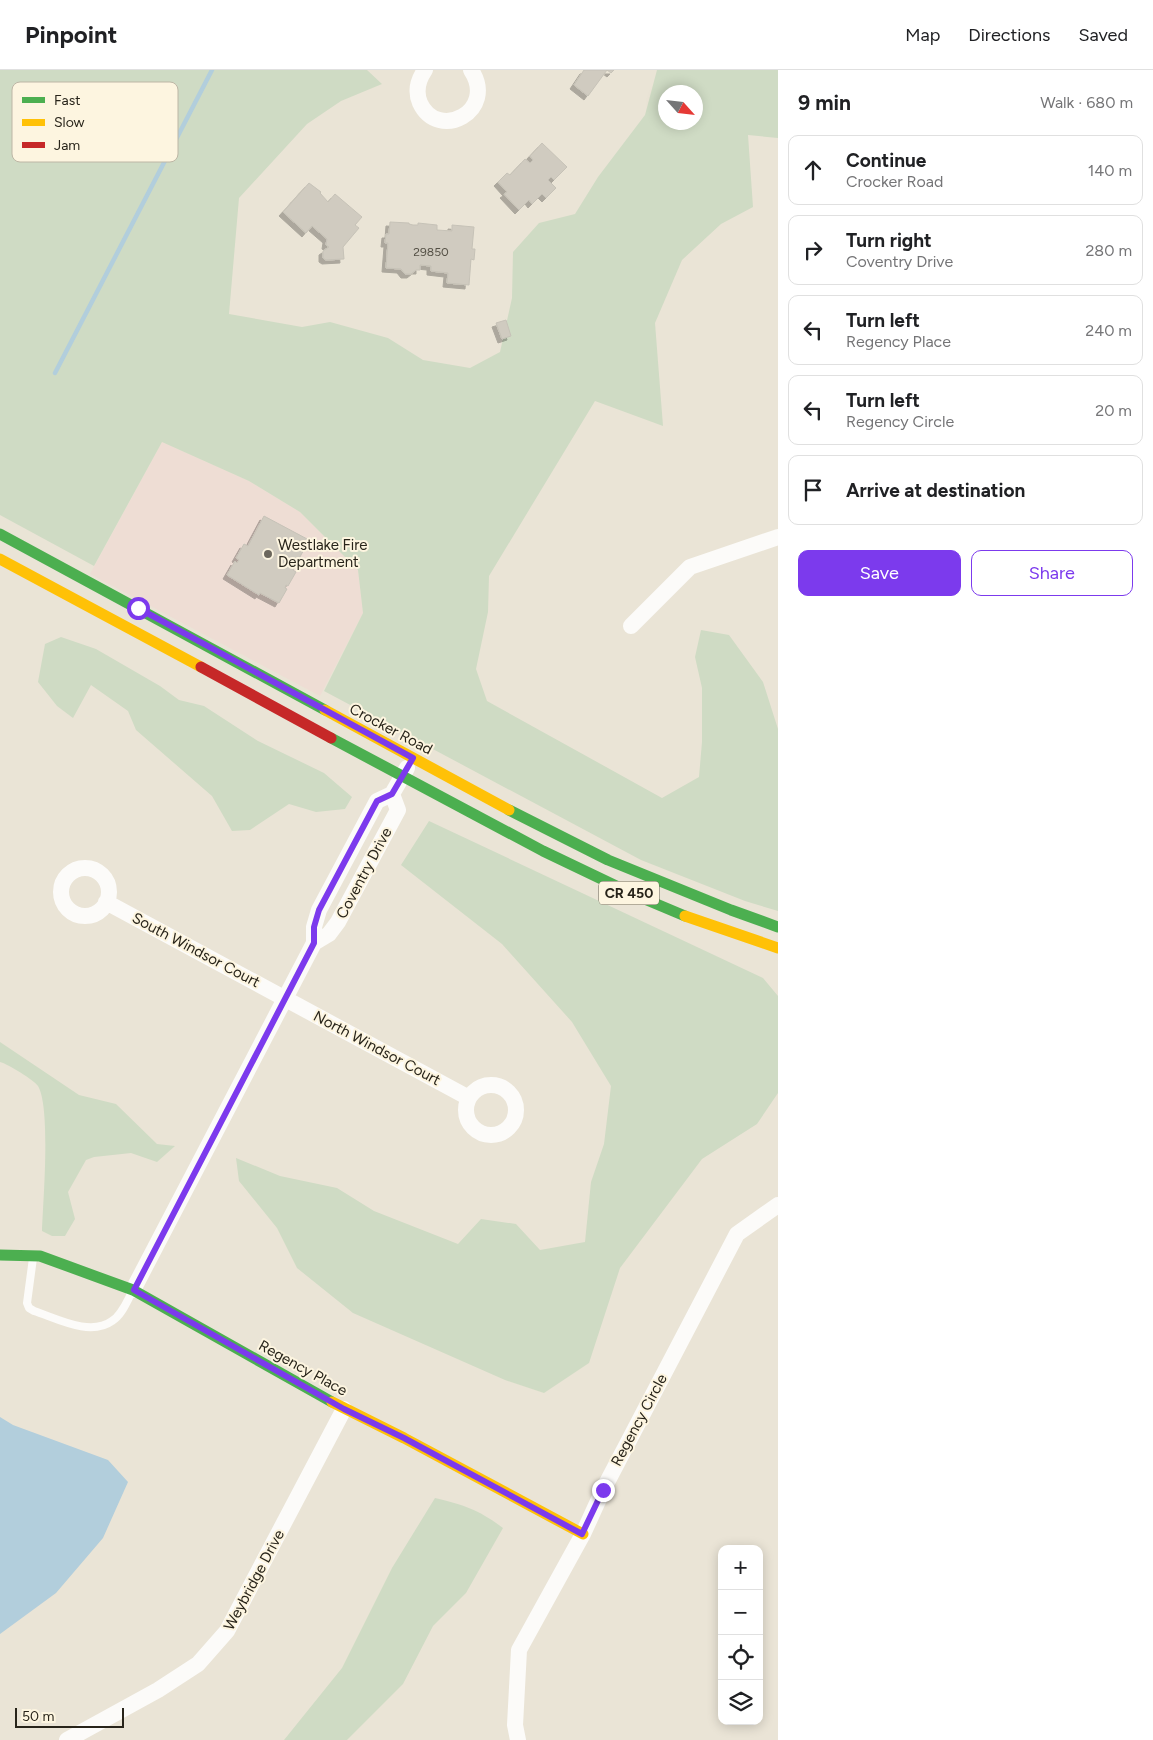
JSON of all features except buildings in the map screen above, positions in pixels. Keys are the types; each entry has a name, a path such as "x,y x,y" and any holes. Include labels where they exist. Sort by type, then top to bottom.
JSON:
{"main road":[{"name":"Crocker Road","path":"0,534 494,802 608,860 778,927"},
{"path":"0,558 403,776"},
{"name":"CR 450","path":"403,776 486,821 631,894 741,937 778,948"},
{"name":"Regency Place","path":"0,1254 40,1256 134,1290 344,1409 404,1438 582,1534"}],"street":[{"path":"425,70 417,88 422,108 430,115 448,121 458,119 474,107 478,87 476,78 471,70"},
{"path":"631,626 690,567 778,537"},
{"name":"Coventry Drive","path":"134,1290 314,943 314,927 324,902 377,801 392,794 413,758"},
{"name":"Coventry Drive","path":"314,943 329,934 338,922 398,810 392,794"},
{"name":"South Windsor Court","path":"106,902 285,998"},
{"name":"North Windsor Court","path":"285,998 469,1098"},
{"name":"Regency Circle","path":"518,1740 514,1725 519,1650 582,1534 603,1490 737,1234 778,1205"},
{"name":"Weybridge Drive","path":"67,1740 158,1690 198,1664 228,1631 344,1409"}],"lane":[{"path":"33,1256 27,1303 29,1308 34,1311 80,1326 93,1328 112,1321 121,1311 134,1290"}],"shaded area":[{"path":"162,442 249,481 300,512 358,570 363,613 320,696 90,574"}],"green space":[{"path":"0,70 367,70 382,84 341,101 307,124 239,198 229,314 302,327 330,322 388,338 423,360 470,368 500,352 512,298 513,252 539,223 575,214 598,177 645,115 657,70 778,70 778,138 748,135 753,207 721,224 682,260 655,323 663,426 595,401 489,576 488,612 476,669 487,701 662,798 699,777 702,742 702,688 695,657 701,630 729,635 763,682 778,729 778,911 745,901 641,860 324,691 363,613 358,570 300,512 249,481 162,442 94,566 0,515"},
{"path":"61,637 96,649 160,686 179,700 204,706 258,741 324,773 352,797 345,809 316,812 289,804 250,830 232,831 212,796 136,730 128,711 91,685 73,718 57,706 38,682 45,644"},
{"path":"429,821 763,978 778,996 778,1093 757,1124 702,1159 620,1268 589,1363 544,1393 505,1380 353,1313 297,1268 277,1228 239,1181 236,1158 280,1176 337,1188 374,1211 458,1244 481,1219 516,1224 540,1250 585,1242 591,1182 604,1144 611,1086 572,1022 502,944 401,865"},
{"path":"0,1042 79,1095 116,1104 157,1144 175,1146 157,1162 131,1153 94,1157 86,1160 68,1192 75,1219 65,1236 52,1236 42,1231 45,1134 42,1097 36,1083 0,1062"},
{"path":"435,1498 471,1509 503,1528 466,1593 433,1626 403,1684 347,1740 284,1740 342,1668 392,1568"}],"water":[{"path":"0,1417 13,1425 108,1460 128,1482 103,1538 56,1593 0,1634"}],"waterway":[{"path":"178,136 212,70"},
{"path":"55,373 164,162"}],"traffic: fast":[{"path":"0,534 325,710"},
{"path":"331,738 543,851 635,895 685,916"},
{"path":"509,810 608,860 778,927"},
{"path":"0,1255 40,1256 133,1290 332,1402"}],"traffic: slow":[{"path":"0,559 201,667"},
{"path":"325,710 509,810"},
{"path":"685,916 778,948"},
{"path":"332,1402 404,1438 583,1534"}],"traffic: jam":[{"path":"201,667 331,738"}],"place":[{"name":"Westlake Fire Department","path":"268,554"}],"route":[{"path":"138,608 413,758 392,794 377,801 319,910 314,927 314,943 134,1290 344,1409 404,1438 582,1534 603,1490"}]}
